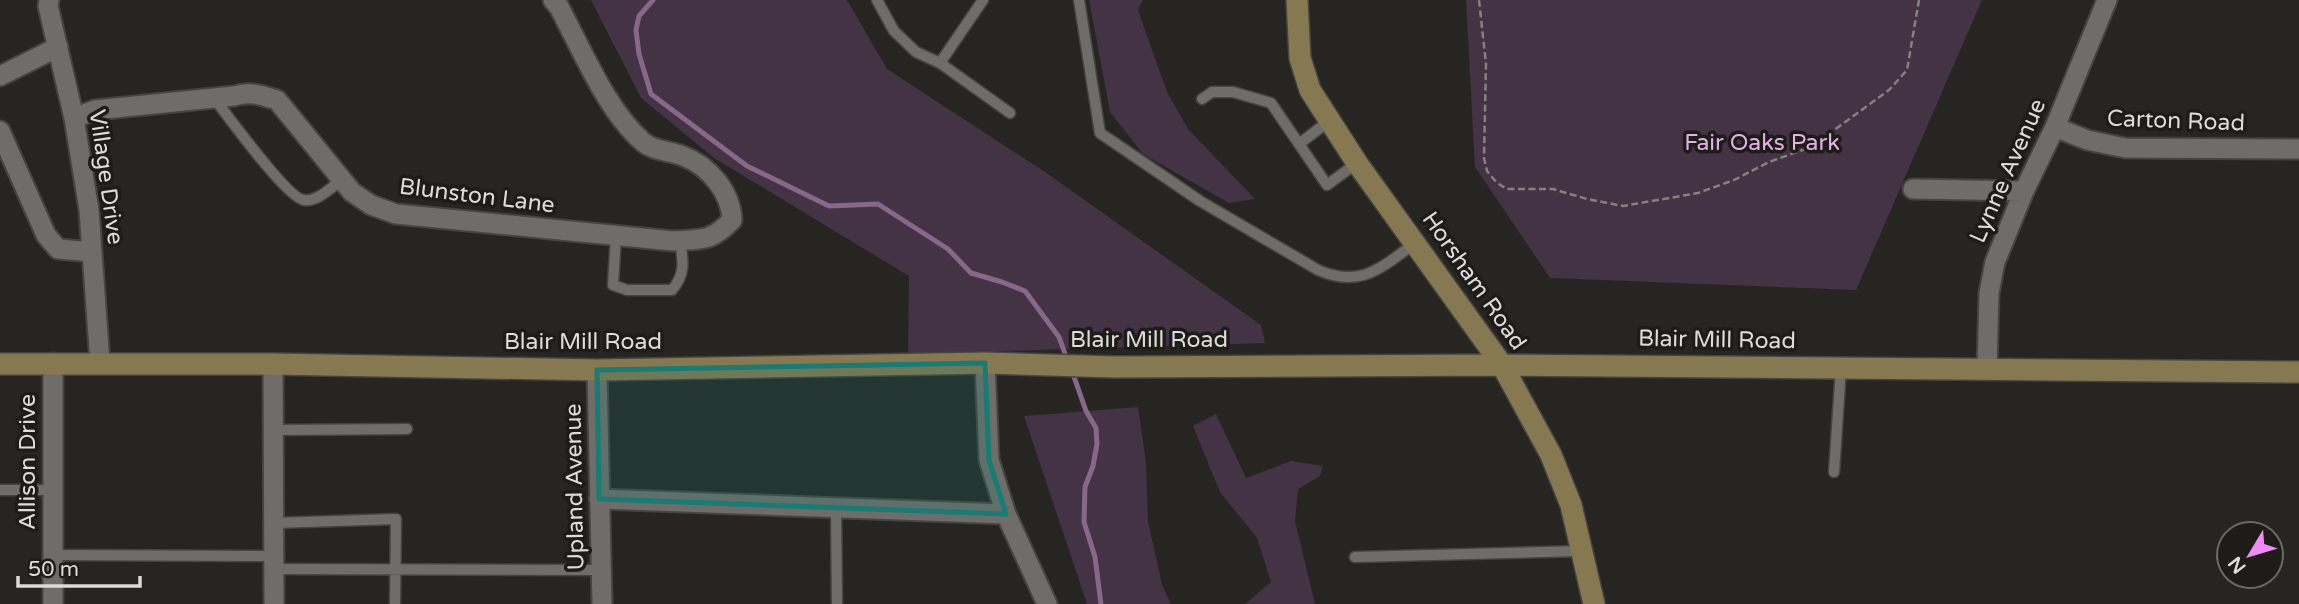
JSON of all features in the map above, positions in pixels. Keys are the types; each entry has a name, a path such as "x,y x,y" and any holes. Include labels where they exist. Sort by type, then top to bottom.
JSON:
{"main road":[{"name":"Horsham Road","path":"1297,0 1300,58 1310,90 1357,163 1502,365 1551,455 1571,505 1594,604"},
{"name":"Blair Mill Road","path":"0,363 274,364 597,370 985,363 1115,367 1502,365 2299,372"}],"street":[{"name":"Village Drive","path":"49,0 48,6 74,118 89,209 100,363"},
{"name":"Blunston Lane","path":"74,118 95,110 244,93 259,94 276,100 352,192 371,205 396,214 677,241 709,239 732,220 732,206 717,181 701,165 685,156 646,145 627,126 611,105 553,0"},
{"name":"Lynne Avenue","path":"1987,369 1989,293 1995,262 2107,0"},
{"path":"0,76 58,47"},
{"name":"Carton Road","path":"2054,127 2087,139 2125,148 2299,149"},
{"path":"0,131 46,235 58,249 92,252"},
{"path":"1913,189 2024,191"},
{"name":"Allison Drive","path":"52,363 53,604"},
{"path":"985,363 989,460 1006,514 1047,604"},
{"path":"274,364 274,604"},
{"name":"Upland Avenue","path":"597,370 602,604"},
{"path":"599,499 1006,514"}],"lane":[{"path":"877,0 894,32 916,52 940,63 1010,113"},
{"path":"940,63 982,0"},
{"path":"1079,0 1100,133 1199,201 1318,271 1335,278 1368,274 1415,243"},
{"path":"1202,99 1212,92 1233,92 1270,103 1327,185 1357,163"},
{"path":"214,98 283,185 297,198 305,201 317,198 342,180"},
{"path":"1299,144 1329,121"},
{"path":"616,235 613,285 627,290 672,290 681,279 682,258 677,241"},
{"path":"1835,472 1841,368"},
{"path":"274,430 407,429"},
{"path":"0,491 53,490"},
{"path":"836,508 837,604"},
{"path":"274,523 396,519 395,604"},
{"path":"1355,557 1582,551"},
{"path":"53,555 396,569 601,570"}],"path":[{"path":"1479,0 1486,64 1484,158 1487,171 1497,183 1507,189 1553,189 1587,200 1623,206 1698,193 1811,147 1889,90 1907,70 1919,0"}],"highlighted area":[{"path":"985,363 989,460 1006,514 599,499 597,370"}],"green space":[{"path":"591,0 847,0 887,69 1045,172 1261,325 1265,343 908,354 909,276 714,158 641,98"},
{"path":"1089,0 1143,0 1138,10 1167,92 1188,129 1255,199 1229,203 1143,154 1110,112"},
{"name":"Fair Oaks Park","path":"1466,0 1982,0 1856,290 1550,278 1475,167"},
{"path":"1138,407 1146,462 1148,521 1162,585 1171,604 1087,604 1024,416"},
{"path":"1216,414 1246,478 1291,461 1323,466 1320,476 1298,489 1295,521 1315,604 1245,604 1271,582 1257,538 1220,492 1193,426"}],"waterway":[{"path":"653,0 639,16 636,30 639,54 651,94 747,166 829,206 878,204 948,249 971,273 1025,291 1059,337 1068,362"},
{"path":"1072,371 1086,411 1096,428 1097,444 1093,466 1085,487 1084,522 1095,557 1101,604"}]}
